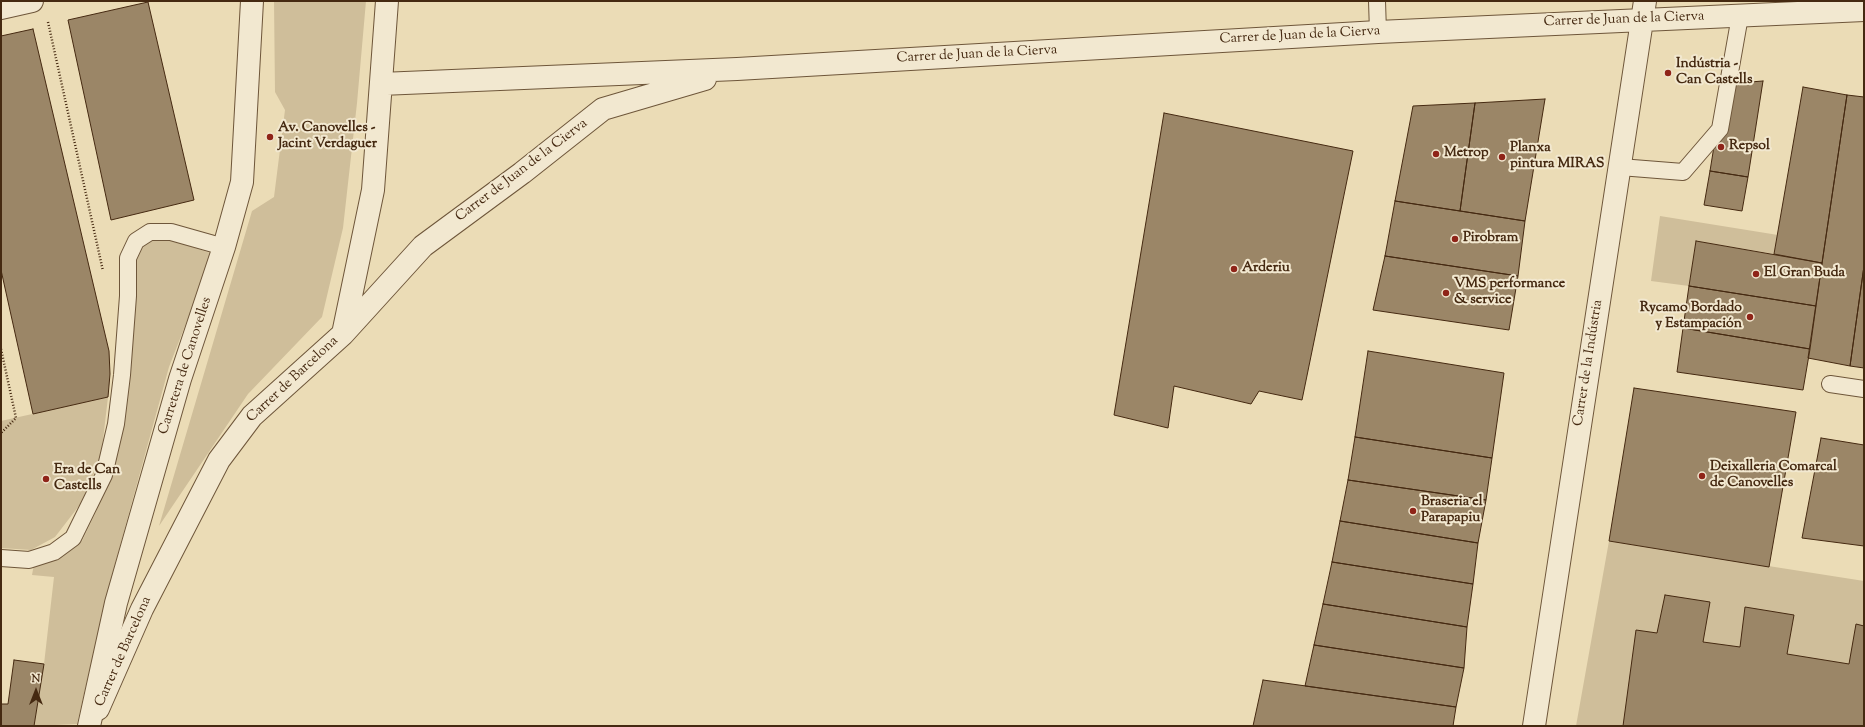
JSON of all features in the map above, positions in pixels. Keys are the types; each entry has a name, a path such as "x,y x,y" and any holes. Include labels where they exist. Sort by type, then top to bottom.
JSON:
{"street":[{"path":"1,8 32,1"},
{"name":"Carretera de Canovelles","path":"90,726 116,603 180,379 224,247 242,182 252,1"},
{"name":"Carrer de Barcelona","path":"90,726 142,609 219,460 252,416 343,334 373,190 387,1"},
{"name":"Carrer de Juan de la Cierva","path":"381,84 737,69 1378,32 1644,10 1740,16 1864,10"},
{"name":"Carrer de la Indústria","path":"1534,726 1644,10"},
{"name":"Carrer de Juan de la Cierva","path":"343,334 423,246 522,173 603,109 737,69"}],"lane":[{"path":"1377,1 1378,32"},
{"path":"1620,167 1683,172 1720,129 1740,16"},
{"path":"1,558 29,560 54,552 73,538 104,475 116,424 122,375 128,296 128,258 136,241 150,232 171,232 224,247"},
{"path":"1830,384 1864,389"}],"path":[{"path":"47,16 105,277"},
{"path":"1,349 16,418 1,433"}],"shaded area":[{"path":"274,1 366,1 357,103 343,228 322,317 248,394 159,526 252,211 274,197 285,110 275,92"},
{"path":"1660,216 1778,235 1774,254 1696,241 1689,286 1651,281"},
{"path":"165,238 213,254 169,367 109,586 77,724 34,726 44,664 54,577 32,575 34,564 53,558 82,541 96,512 114,463 134,259 145,242"},
{"name":"Era de Can Castells","path":"108,397 101,457 82,502 55,537 31,550 1,548 1,421"},
{"path":"1609,541 1864,581 1864,726 1576,726"}],"building":[{"path":"148,2 194,200 111,220 68,20"},
{"path":"33,29 109,351 110,374 108,397 33,414 1,270 1,36"},
{"path":"1763,81 1748,177 1710,171 1724,84"},
{"path":"1803,87 1847,95 1822,263 1774,254"},
{"path":"1847,95 1864,97 1864,266 1850,366 1808,358"},
{"name":"Planxa pintura MIRAS","path":"1545,99 1525,221 1460,211 1475,103"},
{"name":"Metrop","path":"1475,103 1460,211 1395,201 1413,106"},
{"name":"Arderiu","path":"1164,113 1353,151 1302,400 1259,391 1251,404 1174,386 1168,428 1114,415"},
{"path":"1710,171 1748,177 1742,211 1704,205"},
{"name":"Pirobram","path":"1395,201 1525,221 1518,276 1385,256"},
{"name":"El Gran Buda","path":"1696,241 1822,263 1816,306 1689,286"},
{"name":"VMS performance & service","path":"1385,256 1518,276 1509,330 1373,310"},
{"path":"1864,266 1864,368 1850,366"},
{"name":"Rycamo Bordado y Estampación","path":"1689,286 1816,306 1810,349 1683,328"},
{"path":"1683,328 1810,349 1803,390 1677,372"},
{"path":"1368,351 1504,373 1492,458 1355,437"},
{"name":"Deixalleria Comarcal de Canovelles","path":"1634,388 1796,412 1769,567 1609,541"},
{"path":"1355,437 1492,458 1486,500 1348,480"},
{"path":"1821,438 1864,445 1864,546 1802,538"},
{"name":"Braseria el Parapapiu","path":"1348,480 1486,500 1478,543 1340,521"},
{"path":"1340,521 1478,543 1473,584 1332,562"},
{"path":"1332,562 1473,584 1467,627 1323,604"},
{"path":"1665,595 1710,602 1703,642 1740,647 1745,607 1794,615 1787,654 1849,664 1856,624 1864,626 1864,726 1623,726 1636,630 1657,633"},
{"path":"1323,604 1467,627 1464,668 1314,645"},
{"path":"1314,645 1464,668 1456,707 1305,686"},
{"path":"14,660 44,664 34,726 1,726 1,704 8,704"},
{"path":"1263,680 1456,707 1453,726 1253,726"}],"place":[{"name":"Indústria - Can Castells","path":"1668,73"},
{"name":"Av. Canovelles - Jacint Verdaguer","path":"270,137"},
{"name":"Repsol","path":"1721,147"},
{"name":"Metrop","path":"1436,154"},
{"name":"Planxa pintura MIRAS","path":"1502,157"},
{"name":"Pirobram","path":"1455,239"},
{"name":"Arderiu","path":"1234,269"},
{"name":"El Gran Buda","path":"1756,274"},
{"name":"VMS performance & service","path":"1446,293"},
{"name":"Rycamo Bordado y Estampación","path":"1750,317"},
{"name":"Deixalleria Comarcal de Canovelles","path":"1702,476"},
{"name":"Era de Can Castells","path":"46,479"},
{"name":"Braseria el Parapapiu","path":"1413,511"}]}
